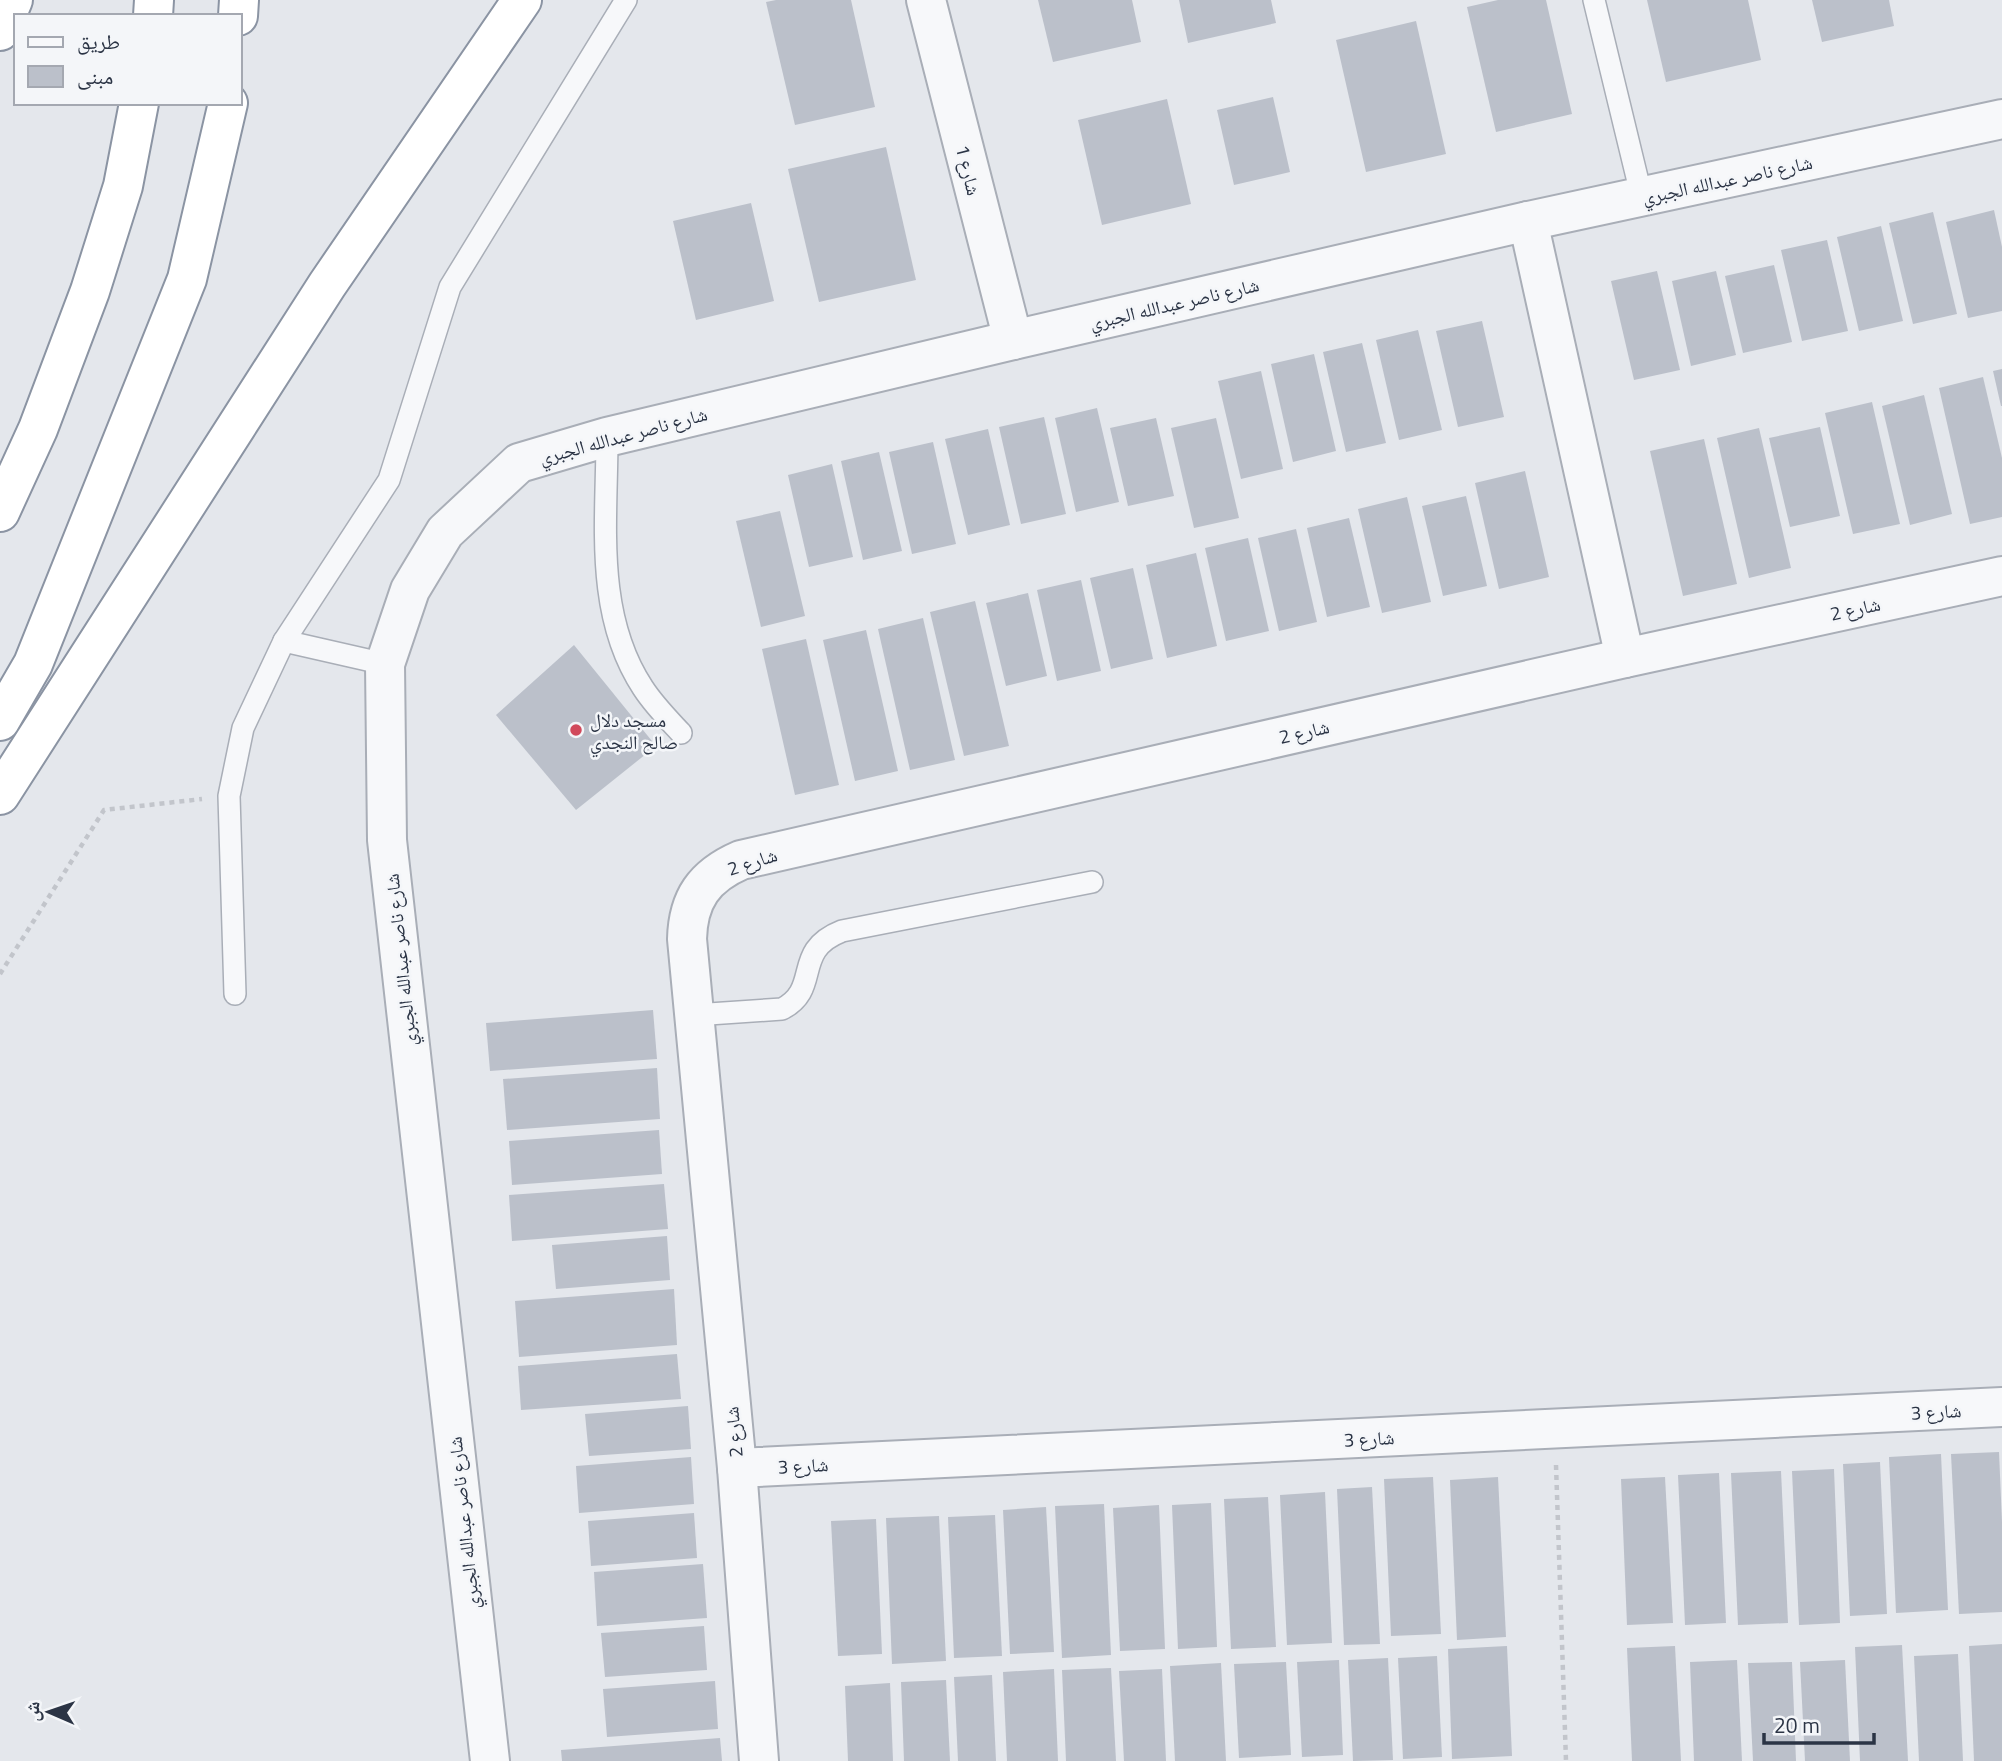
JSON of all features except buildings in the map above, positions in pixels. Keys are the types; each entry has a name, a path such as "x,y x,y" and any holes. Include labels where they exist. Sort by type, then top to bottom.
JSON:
{"highway":[{"path":"0,31 13,0"},
{"path":"0,795 327,285 522,0"},
{"path":"0,512 38,429 90,291 123,186 139,105"},
{"path":"0,721 33,664 187,279 228,105"}],"street":[{"name":"شارع 1","path":"926,0 1013,340"},
{"name":"شارع ناصر عبدالله الجبري","path":"490,1761 387,840 385,664 410,590 445,532 519,463 607,436 1528,222 2002,119"},
{"path":"1528,222 1625,658"},
{"name":"شارع 2","path":"759,1761 737,1468 687,939 692,905 711,877 741,860 1625,658 2002,576"},
{"name":"شارع 3","path":"737,1468 2002,1407"}],"lane":[{"path":"235,994 229,796 243,727 284,641 389,480 450,287 626,0"},
{"path":"1594,0 1642,198"},
{"path":"607,436 606,573 612,613 628,661 642,687 681,733"},
{"path":"284,641 385,664"},
{"path":"694,1015 782,1009 794,1003 802,993 812,955 820,944 842,930 1091,882"}],"path":[{"path":"0,974 104,810 229,796"},
{"path":"1555,1429 1566,1761"}],"place":[{"name":"مسجد دلال صالح النجدي","path":"576,730"}]}
